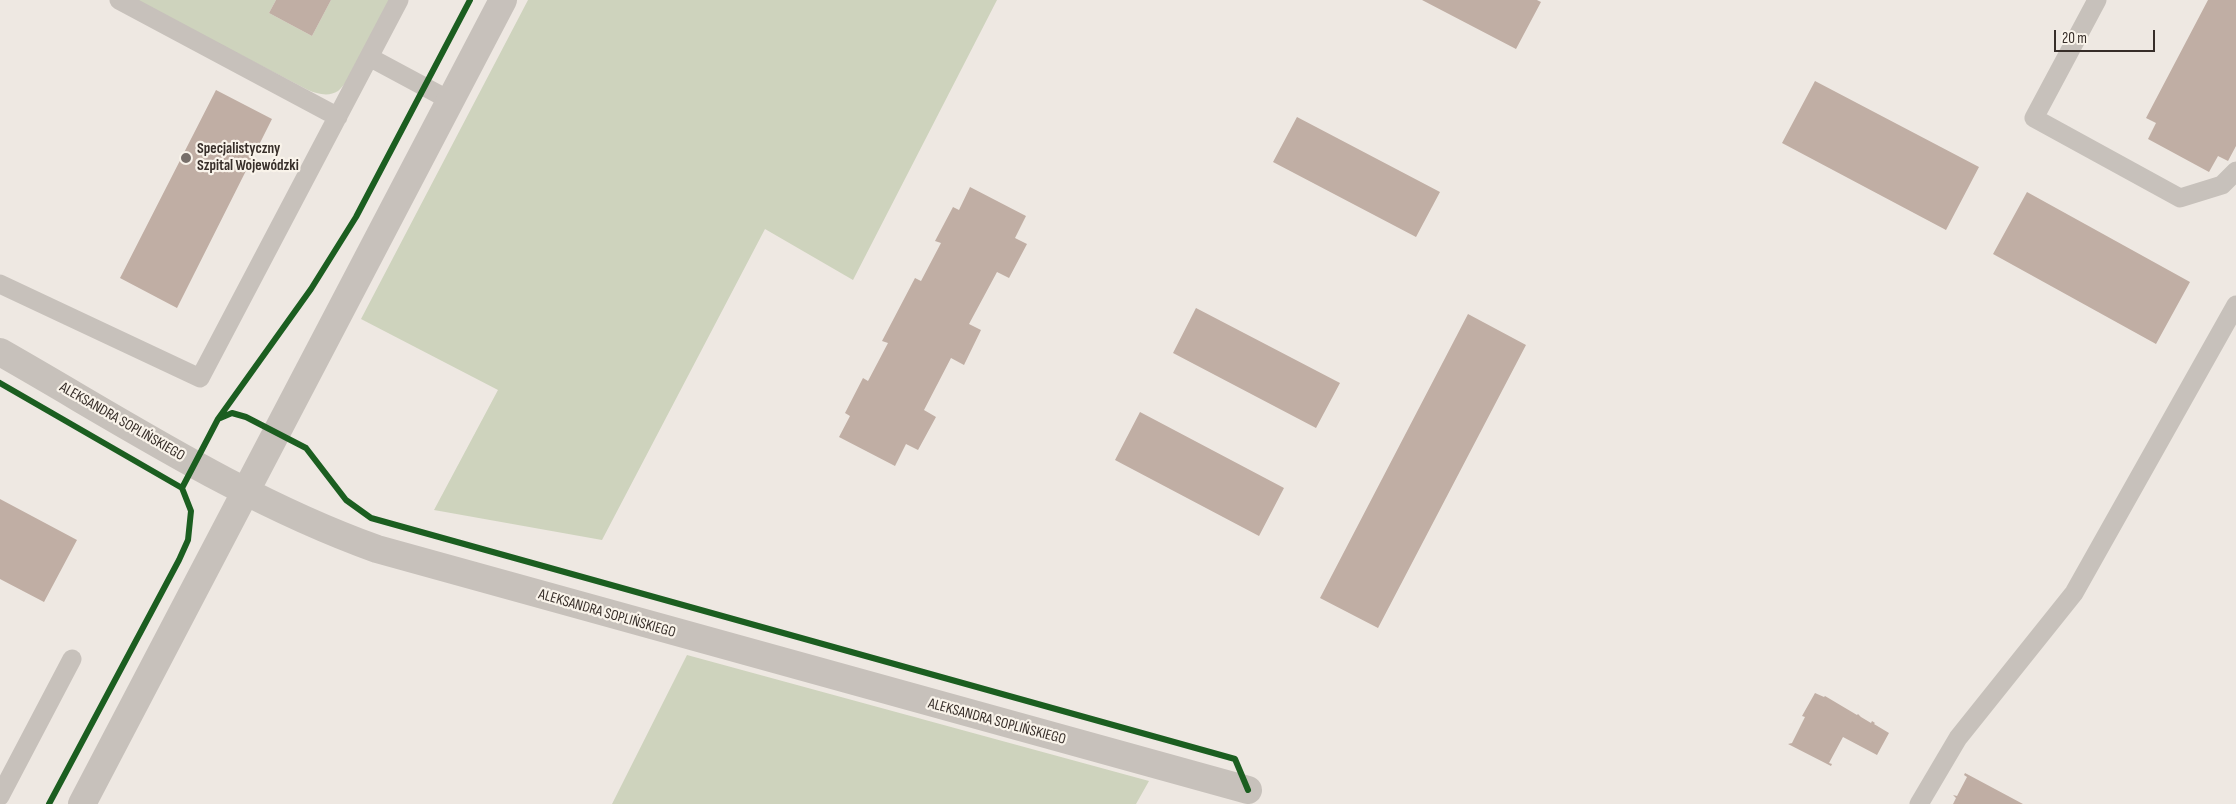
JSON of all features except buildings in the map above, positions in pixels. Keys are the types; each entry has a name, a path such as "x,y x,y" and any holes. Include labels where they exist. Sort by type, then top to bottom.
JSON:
{"street":[{"path":"82,804 503,0"},
{"name":"ALEKSANDRA SOPLIŃSKIEGO","path":"0,352 246,492 330,532 377,549 1248,790"}],"lane":[{"path":"119,0 338,117"},
{"path":"0,284 200,378 399,0"},
{"path":"2097,0 2034,118 2180,198 2222,185 2236,171"},
{"path":"369,57 451,101"},
{"path":"1919,804 1958,738 2074,593 2236,305"},
{"path":"0,796 72,659"}],"green space":[{"path":"135,0 276,0 269,13 312,36 331,0 393,0 344,85 334,93 319,94"},
{"path":"528,0 997,0 853,280 765,229 602,540 434,510 498,390 361,319"},
{"path":"687,655 1149,781 1136,804 612,804"}],"cycle path":[{"path":"218,419 311,289 356,217 470,0"},
{"path":"0,383 182,488 191,511 188,540 179,560 49,804"},
{"path":"182,488 218,419 232,413 246,417 306,448 346,500 371,518 1235,759 1248,790"}],"place":[{"name":"Specjalistyczny Szpital Wojewódzki","path":"186,158"}]}
